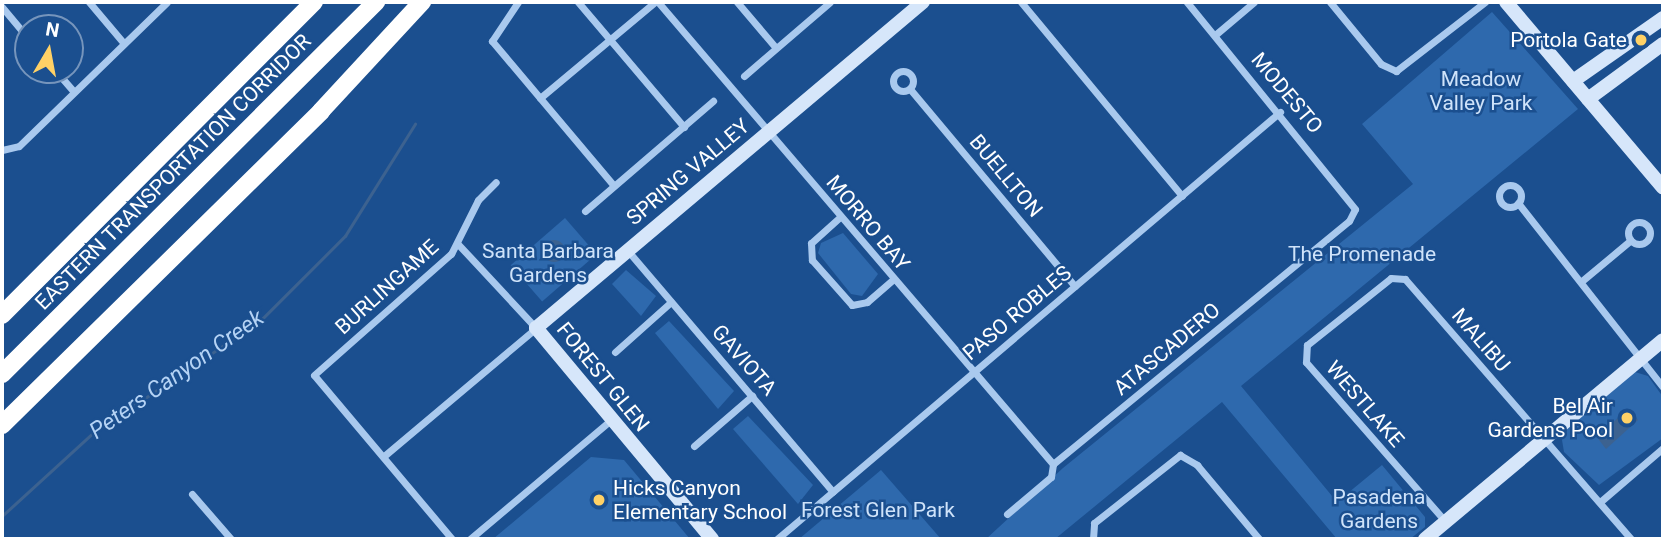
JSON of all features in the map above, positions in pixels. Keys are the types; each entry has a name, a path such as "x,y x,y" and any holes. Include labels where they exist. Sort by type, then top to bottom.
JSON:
{"highway":[{"name":"EASTERN TRANSPORTATION CORRIDOR","path":"2,316 314,2"},
{"name":"EASTERN TRANSPORTATION CORRIDOR","path":"2,374 376,2"},
{"path":"2,425 369,64 422,2"}],"street":[{"path":"89,2 122,41"},
{"path":"5,151 74,91 122,41 167,2"},
{"path":"518,2 492,41 614,186"},
{"path":"578,2 684,127"},
{"path":"540,99 657,2"},
{"name":"MORRO BAY","path":"657,2 1053,464"},
{"path":"737,2 776,48"},
{"path":"744,76 830,2"},
{"name":"SPRING VALLEY","path":"384,456 923,2"},
{"path":"1021,2 1182,196"},
{"name":"MODESTO","path":"1187,2 1280,112 1354,209"},
{"path":"1215,35 1254,2"},
{"path":"1330,2 1381,64 1396,71 1485,2"},
{"path":"1506,2 1663,188"},
{"path":"2,7 14,21"},
{"path":"1573,81 1620,43 1663,18"},
{"path":"1620,43 1634,62"},
{"path":"1588,99 1634,62 1663,44"},
{"path":"68,84 74,91"},
{"name":"BUELLTON","path":"909,89 1075,286"},
{"path":"585,211 713,102"},
{"name":"PASO ROBLES","path":"777,539 1280,112"},
{"name":"BURLINGAME","path":"384,456 314,375 458,244 478,200 496,182"},
{"path":"1518,203 1583,281 1663,387"},
{"name":"ATASCADERO","path":"1007,514 1051,477 1053,464 1349,220 1354,209"},
{"path":"840,217 811,243 812,260 829,280 852,305 867,302 893,279"},
{"path":"1583,281 1631,240"},
{"name":"FOREST GLEN","path":"458,244 536,328 712,539"},
{"name":"GAVIOTA","path":"628,251 833,492"},
{"name":"MALIBU","path":"1349,310 1391,278 1405,279 1548,439 1631,539"},
{"path":"615,352 671,302"},
{"name":"WESTLAKE","path":"1349,310 1307,345 1306,362 1445,521"},
{"path":"1425,539 1548,439 1663,340"},
{"path":"694,446 752,396"},
{"path":"470,539 611,420"},
{"path":"1600,502 1663,448"},
{"path":"1093,539 1094,523 1180,455 1197,465 1259,539"},
{"path":"384,456 452,539"},
{"path":"192,494 231,539"}],"green space":[{"path":"1492,12 1578,109 1241,386 1337,502 1382,465 1425,517 1425,527 1410,539 1337,539 1222,402 1055,539 986,539 1063,468 1413,184 1362,124"},
{"name":"Santa Barbara Gardens","path":"565,218 596,254 542,301 511,265"},
{"path":"843,233 878,274 862,296 851,294 818,253 821,243"},
{"path":"626,270 656,296 641,316 612,284"},
{"path":"669,321 734,391 718,409 655,333"},
{"name":"Bel Air Gardens Pool","path":"1635,372 1648,376 1663,397 1663,438 1599,485 1564,452 1561,434"},
{"path":"748,416 813,485 798,504 733,429"},
{"name":"Hicks Canyon Elementary School","path":"591,457 624,460 690,539 493,539"},
{"name":"Forest Glen Park","path":"881,470 941,539 799,539"}],"shaded area":[{"path":"554,240 562,243 565,251 562,259 554,262 546,259 543,251 546,243"},
{"path":"1629,409 1638,420 1606,449 1596,436"}],"waterway":[{"name":"Peters Canyon Creek","path":"2,516 93,433 261,320 345,236 415,124"}],"place":[{"name":"Portola Gate","path":"1641,40"},
{"name":"Bel Air Gardens Pool","path":"1627,418"},
{"name":"Hicks Canyon Elementary School","path":"599,500"}],"park label":[{"name":"Meadow Valley Park","path":"1481,91"},
{"name":"The Promenade","path":"1362,254"},
{"name":"Pasadena Gardens","path":"1379,509"}]}
